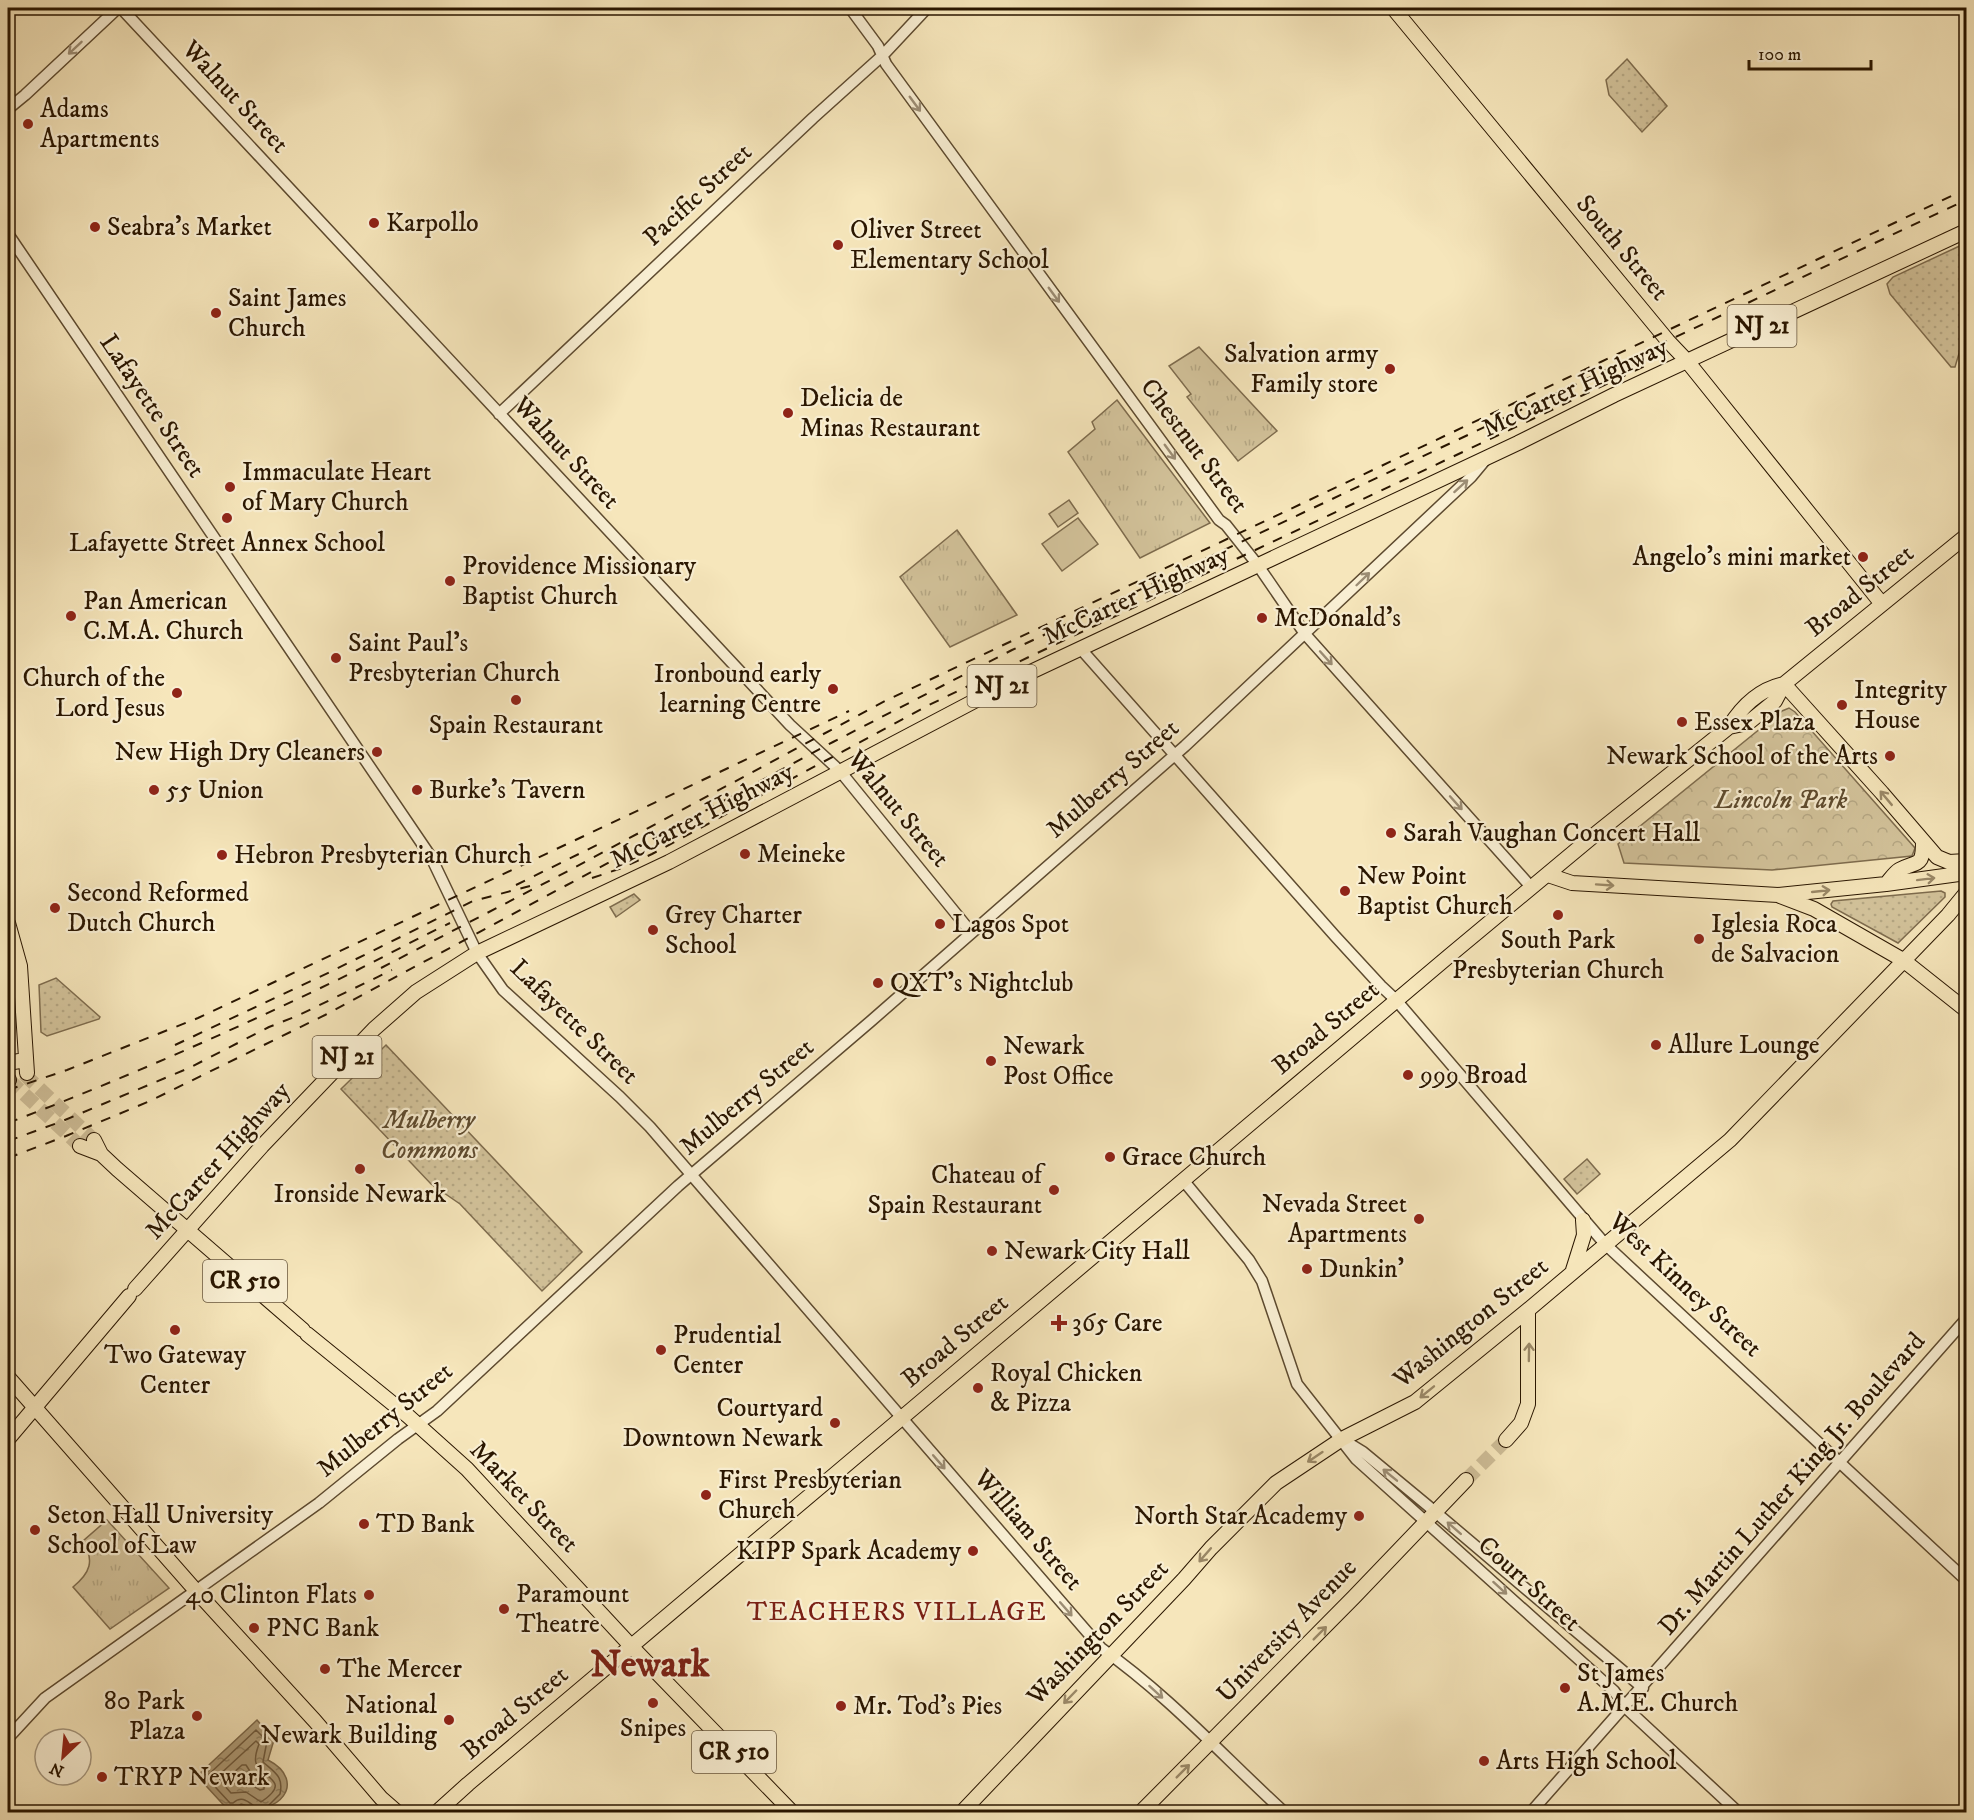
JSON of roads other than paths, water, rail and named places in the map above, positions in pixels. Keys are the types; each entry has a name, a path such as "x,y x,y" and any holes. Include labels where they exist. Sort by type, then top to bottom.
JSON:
{"main road":[{"name":"South Street","path":"1393,8 1687,362 1882,604"},
{"name":"McCarter Highway","path":"8,1439 132,1293 262,1146 374,1029 416,992 477,953 650,872 988,693 1080,648 1966,231"},
{"name":"Broad Street","path":"437,1812 1396,1000 1598,832 1729,727 1738,711 1768,688 1784,684 1966,536"},
{"path":"1784,684 1941,860 1966,861"},
{"path":"1886,884 1898,871 1920,861 1923,856 1923,841"},
{"path":"1548,875 1572,883 1778,895 1966,873"},
{"path":"1903,960 1948,915 1966,893"},
{"path":"1778,895 1814,909 1903,960 1966,1010"},
{"path":"8,923 20,966 26,1069 8,1072"},
{"name":"Washington Street","path":"962,1812 1211,1548 1276,1483 1342,1439 1415,1402 1528,1310 1730,1140 1903,960"},
{"name":"Market Street","path":"94,1140 101,1154"},
{"name":"Market Street","path":"80,1146 101,1154 305,1332 419,1425 467,1469 631,1646 792,1812"},
{"path":"1573,1272 1584,1235 1583,1220"},
{"path":"1506,1440 1521,1423 1528,1404 1528,1310"},
{"path":"8,1377 196,1592 381,1798 398,1812"},
{"name":"University Avenue","path":"1141,1812 1354,1598 1466,1480"}],"street":[{"path":"8,109 120,8"},
{"name":"Walnut Street","path":"120,8 790,725 840,771 966,926 969,935"},
{"name":"Chestnut Street","path":"850,8 878,45 886,64 1219,520 1226,525 1257,564 1305,634 1532,888"},
{"name":"Pacific Street","path":"499,414 883,55 927,8"},
{"name":"Lafayette Street","path":"8,234 431,857 477,953 503,990 650,1127 901,1417"},
{"name":"Mulberry Street","path":"8,1738 45,1698 319,1503 398,1439 437,1412 691,1174 830,1057 1175,755 1471,477 1488,456"},
{"name":"West Kinney Street","path":"1080,648 1378,984 1396,1000 1605,1244 1966,1580"},
{"name":"Court Street","path":"1183,1180 1249,1260 1262,1281 1297,1384 1356,1459 1643,1688"},
{"name":"Dr. Martin Luther King Jr. Boulevard","path":"1531,1812 1643,1688 1966,1319"},
{"name":"William Street","path":"901,1417 1097,1644 1123,1662 1284,1812"},
{"name":"Court Street","path":"1430,1516 1614,1690 1625,1707 1738,1812"}],"water":[{"path":"257,1720 274,1740 268,1760 280,1769 286,1778 287,1787 283,1796 276,1803 254,1808 241,1804 230,1812 197,1776"}],"tunnel":[{"path":"24,1074 94,1140"},
{"path":"9,1080 80,1146"},
{"path":"1466,1480 1506,1440"}],"railway":[{"path":"381,968 568,871 885,701 1966,189"},
{"path":"8,1158 150,1101 325,1015 833,742 1012,650 1966,200"},
{"path":"592,878 622,868 652,854 929,705 1649,364"},
{"path":"8,1090 67,1070 198,1018 849,711"},
{"path":"516,885 597,845"},
{"path":"175,1045 473,901 530,886"},
{"path":"8,1123 211,1039 331,983 450,923"},
{"path":"8,1141 60,1122 189,1068 269,1027 392,970"}],"place":[{"name":"Adams Apartments","path":"28,124"},
{"name":"Karpollo","path":"374,223"},
{"name":"Seabra's Market","path":"95,227"},
{"name":"Oliver Street Elementary School","path":"838,245"},
{"name":"Saint James Church","path":"216,313"},
{"name":"Salvation army Family store","path":"1390,369"},
{"name":"Delicia de Minas Restaurant","path":"788,413"},
{"name":"Immaculate Heart of Mary Church","path":"230,487"},
{"name":"Lafayette Street Annex School","path":"227,518"},
{"name":"Angelo's mini market","path":"1863,557"},
{"name":"Providence Missionary Baptist Church","path":"450,581"},
{"name":"Pan American C.M.A. Church","path":"71,616"},
{"name":"McDonald's","path":"1262,618"},
{"name":"Saint Paul's Presbyterian Church","path":"336,658"},
{"name":"Ironbound early learning Centre","path":"833,689"},
{"name":"Church of the Lord Jesus","path":"177,693"},
{"name":"Spain Restaurant","path":"516,700"},
{"name":"Integrity House","path":"1842,705"},
{"name":"Essex Plaza","path":"1682,722"},
{"name":"New High Dry Cleaners","path":"377,752"},
{"name":"Newark School of the Arts","path":"1890,756"},
{"name":"55 Union","path":"154,790"},
{"name":"Burke's Tavern","path":"417,790"},
{"name":"Sarah Vaughan Concert Hall","path":"1391,833"},
{"name":"Meineke","path":"745,854"},
{"name":"Hebron Presbyterian Church","path":"222,855"},
{"name":"New Point Baptist Church","path":"1345,891"},
{"name":"Second Reformed Dutch Church","path":"55,908"},
{"name":"South Park Presbyterian Church","path":"1558,915"},
{"name":"Lagos Spot","path":"940,924"},
{"name":"Grey Charter School","path":"653,930"},
{"name":"Iglesia Roca de Salvacion","path":"1699,939"},
{"name":"QXT's Nightclub","path":"878,983"},
{"name":"Allure Lounge","path":"1656,1045"},
{"name":"Newark Post Office","path":"991,1061"},
{"name":"999 Broad","path":"1408,1075"},
{"name":"Grace Church","path":"1110,1157"},
{"name":"Ironside Newark","path":"360,1169"},
{"name":"Chateau of Spain Restaurant","path":"1054,1190"},
{"name":"Nevada Street Apartments","path":"1419,1219"},
{"name":"Newark City Hall","path":"992,1251"},
{"name":"Dunkin'","path":"1307,1269"},
{"name":"365 Care","path":"1059,1323"},
{"name":"Two Gateway Center","path":"175,1330"},
{"name":"Prudential Center","path":"661,1350"},
{"name":"Royal Chicken & Pizza","path":"978,1388"},
{"name":"Courtyard Downtown Newark","path":"835,1423"},
{"name":"First Presbyterian Church","path":"706,1495"},
{"name":"North Star Academy","path":"1359,1516"},
{"name":"TD Bank","path":"364,1524"},
{"name":"Seton Hall University School of Law","path":"35,1530"},
{"name":"KIPP Spark Academy","path":"973,1551"},
{"name":"40 Clinton Flats","path":"369,1595"},
{"name":"Paramount Theatre","path":"504,1609"},
{"name":"PNC Bank","path":"254,1628"},
{"name":"The Mercer","path":"325,1669"},
{"name":"St James A.M.E. Church","path":"1565,1688"},
{"name":"Snipes","path":"653,1703"},
{"name":"Mr. Tod's Pies","path":"841,1706"},
{"name":"80 Park Plaza","path":"197,1716"},
{"name":"National Newark Building","path":"449,1720"},
{"name":"Arts High School","path":"1484,1761"},
{"name":"TRYP Newark","path":"102,1777"}],"district":[{"name":"TEACHERS VILLAGE","path":"897,1612"},
{"name":"Newark","path":"650,1665"}],"park label":[{"name":"Lincoln Park","path":"1781,800"},
{"name":"Mulberry Commons","path":"429,1135"}]}
